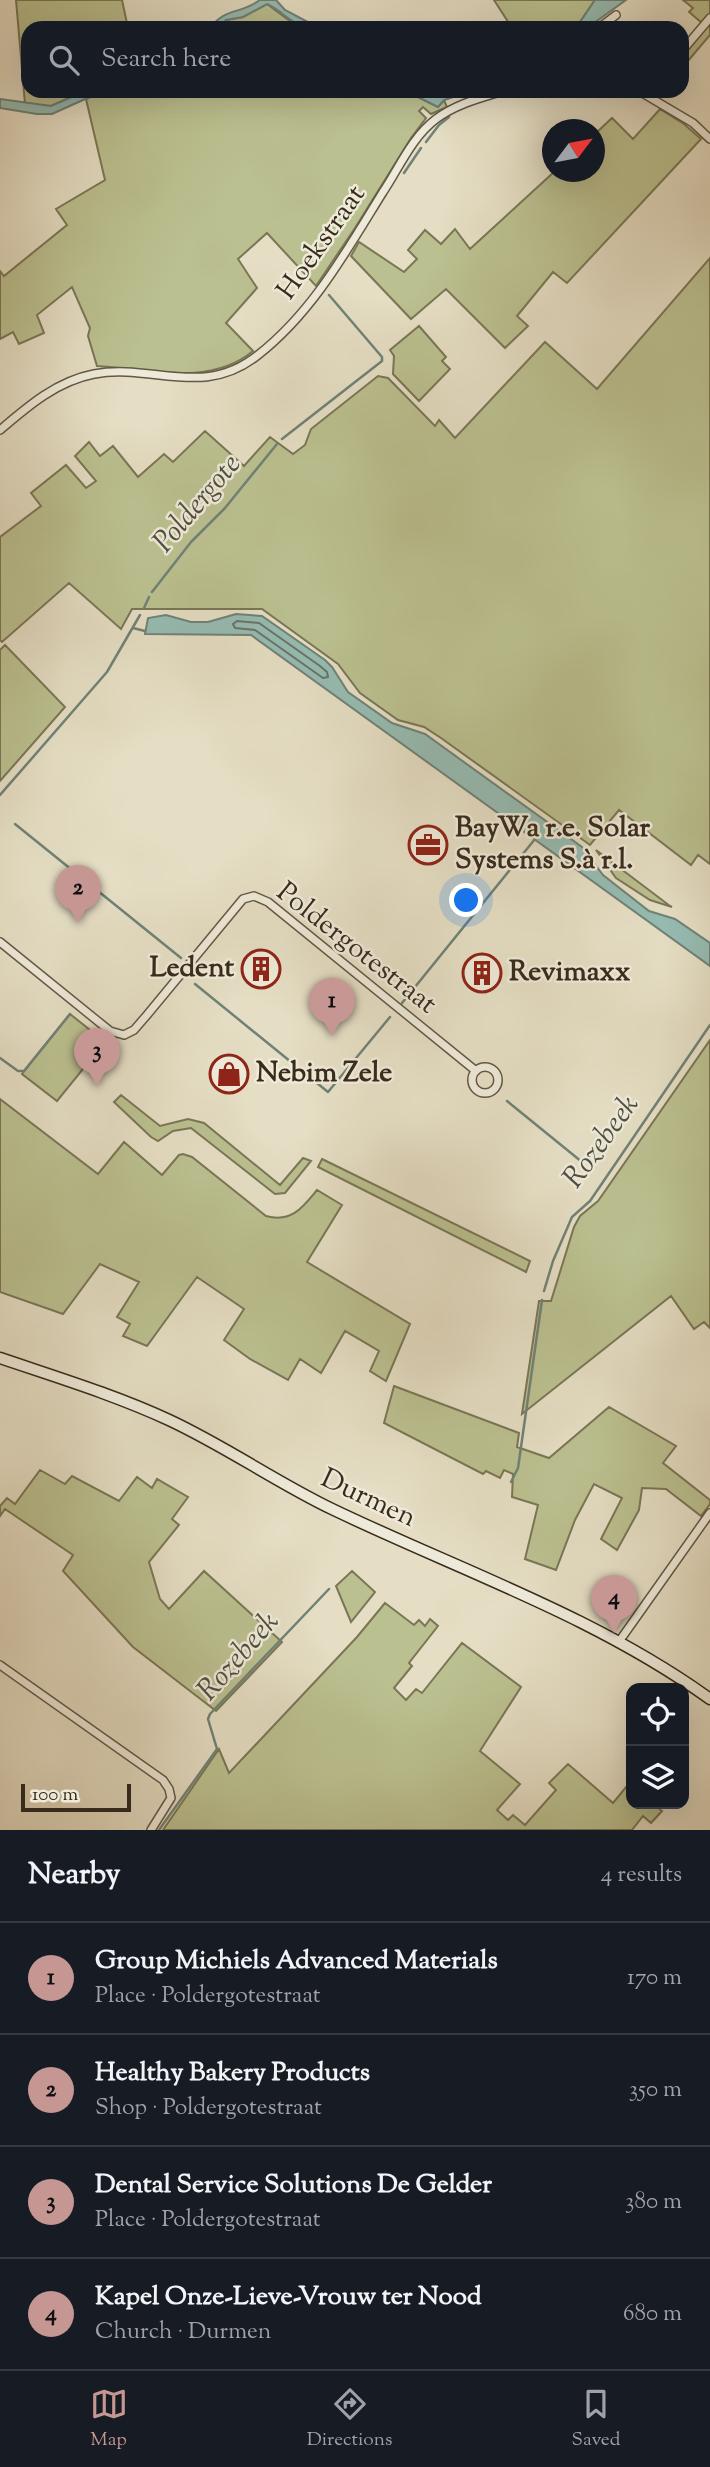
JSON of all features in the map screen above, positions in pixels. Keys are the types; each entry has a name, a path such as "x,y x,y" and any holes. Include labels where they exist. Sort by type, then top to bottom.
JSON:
{"street":[{"path":"608,21 616,15"},
{"path":"689,43 710,18"},
{"name":"Hoekstraat","path":"0,430 42,396 82,376 106,372 195,378 214,376 250,361 277,337 322,288 419,135 448,111 484,98"},
{"path":"654,98 693,122 710,139"},
{"name":"Poldergotestraat","path":"0,942 110,1031 124,1035 134,1030 243,899 254,896 268,902 476,1071"},
{"name":"Durmen","path":"0,1358 170,1420 330,1508 456,1563 650,1659 709,1697"},
{"path":"618,1643 710,1513"},
{"path":"0,1664 163,1780 169,1788 171,1798 150,1830"}],"green space":[{"path":"16,0 122,0 126,21 21,21 21,58"},
{"path":"494,0 595,0 581,21 508,21"},
{"path":"683,0 710,0 710,14 702,23 689,12 693,8"},
{"path":"267,4 291,21 225,21 243,17"},
{"path":"710,23 710,35 689,60 689,47"},
{"path":"24,98 69,98 51,106 25,104"},
{"path":"420,98 438,107 444,100 447,107 431,114 423,107 419,111 426,118 316,286 267,233 238,259 257,288 226,323 253,351 218,369 178,373 97,366 88,336 90,328 72,287 37,315 44,333 19,344 13,332 0,339 0,271 4,276 67,225 56,209 105,180 86,99"},
{"path":"660,109 701,139 567,283 553,272 517,316 528,326 505,348 446,289 411,319 351,256 359,242 404,272 417,259 408,250 425,230 441,244 455,229 470,249 543,182 605,182 605,125 612,118 633,139"},
{"path":"710,258 710,864 698,855 691,865 619,810 590,845 441,738 424,727 398,720 360,693 338,664 262,609 132,609 121,629 69,583 2,642 0,640 0,537 41,506 31,493 66,465 86,488 96,481 75,456 89,442 100,456 113,446 138,477 164,454 173,462 205,431 244,466 270,437 293,454 305,445 311,429 378,376 388,378 435,426 439,420 455,438 545,342 597,389"},
{"path":"419,326 446,357 442,361 450,369 419,401 393,374 394,356 390,350"},
{"path":"5,645 65,707 0,781 0,650"},
{"path":"596,850 672,907 650,900 616,878"},
{"path":"70,1014 105,1042 57,1101 22,1074"},
{"path":"710,1040 710,1328 704,1322 694,1329 671,1296 522,1414 539,1301 551,1301 574,1227 580,1216 598,1201"},
{"path":"121,1095 160,1126 188,1119 204,1123 280,1185 303,1158 311,1161 285,1193 275,1194 191,1128 173,1131 158,1141 151,1137 114,1102"},
{"path":"0,1099 98,1174 124,1142 162,1175 179,1155 192,1157 266,1216 283,1217 296,1212 317,1190 342,1205 307,1262 410,1324 386,1381 370,1371 379,1351 345,1331 321,1373 300,1359 288,1380 250,1359 224,1340 244,1309 197,1277 147,1346 123,1336 130,1324 117,1317 139,1282 100,1264 63,1314 0,1292"},
{"path":"322,1159 530,1261 526,1272 318,1167"},
{"path":"394,1386 519,1433 517,1447 549,1458 609,1407 676,1446 663,1463 710,1500 710,1504 701,1516 666,1489 642,1488 639,1510 617,1550 601,1539 622,1498 594,1484 575,1520 556,1570 525,1559 538,1505 512,1497 513,1474 504,1470 500,1478 486,1471 483,1474 384,1423"},
{"path":"40,1470 65,1484 72,1476 119,1501 137,1477 152,1488 157,1479 188,1497 172,1519 179,1525 149,1562 160,1599 169,1609 204,1571 282,1642 216,1711 133,1647 63,1571 73,1555 5,1509 0,1516 0,1506 7,1498 15,1504"},
{"path":"352,1571 375,1592 351,1622 336,1586"},
{"path":"385,1603 414,1625 419,1620 425,1626 430,1619 438,1626 409,1663 412,1666 394,1688 406,1700 416,1689 422,1693 462,1643 521,1687 480,1751 520,1784 497,1810 508,1820 513,1815 525,1825 556,1790 549,1783 568,1764 613,1803 626,1787 626,1809 662,1811 651,1823 643,1816 632,1830 163,1830 219,1749 229,1773 357,1637"}],"water":[{"path":"260,0 276,0 285,10 306,21 293,21 267,4 243,17 216,21"},
{"path":"595,0 626,0 597,21 581,21"},
{"path":"69,98 87,98 52,114 0,108 0,99 51,106"},
{"path":"420,98 450,98 438,107"},
{"path":"236,614 262,616 325,660 348,692 392,723 425,734 582,847 603,875 649,911 675,919 710,943 710,966 251,635 145,634 148,618 166,615 191,622 208,622"}],"waterway":[{"name":"Poldergote","path":"426,142 449,117"},
{"name":"Poldergote","path":"404,173 421,148"},
{"name":"Poldergote","path":"282,439 382,361 382,357 329,295"},
{"name":"Poldergote","path":"152,592 191,542 225,508 277,444"},
{"name":"Poldergote","path":"144,608 149,597"},
{"name":"Poldergote","path":"0,795 107,672 140,615"},
{"path":"133,628 145,631"},
{"path":"15,824 181,958"},
{"path":"402,1003 535,839"},
{"path":"195,984 328,1092 390,1017"},
{"path":"0,1058 18,1071 24,1071 70,1014"},
{"name":"Rozebeek","path":"544,1291 553,1261 572,1217 590,1201 710,1025"},
{"path":"507,1101 582,1162"},
{"name":"Rozebeek","path":"511,1482 518,1468 542,1300"},
{"name":"Rozebeek","path":"159,1830 217,1749 208,1719 210,1714 329,1589"}],"place":[{"name":"BayWa r.e. Solar Systems S.à r.l.","path":"428,845"},
{"name":"Healthy Bakery Products","path":"78,923"},
{"name":"Ledent","path":"261,969"},
{"name":"Revimaxx","path":"482,973"},
{"name":"Group Michiels Advanced Materials","path":"332,1036"},
{"name":"Nebim Zele","path":"229,1074"},
{"name":"Dental Service Solutions De Gelder","path":"97,1086"},
{"name":"Kapel Onze-Lieve-Vrouw ter Nood","path":"614,1633"}]}
